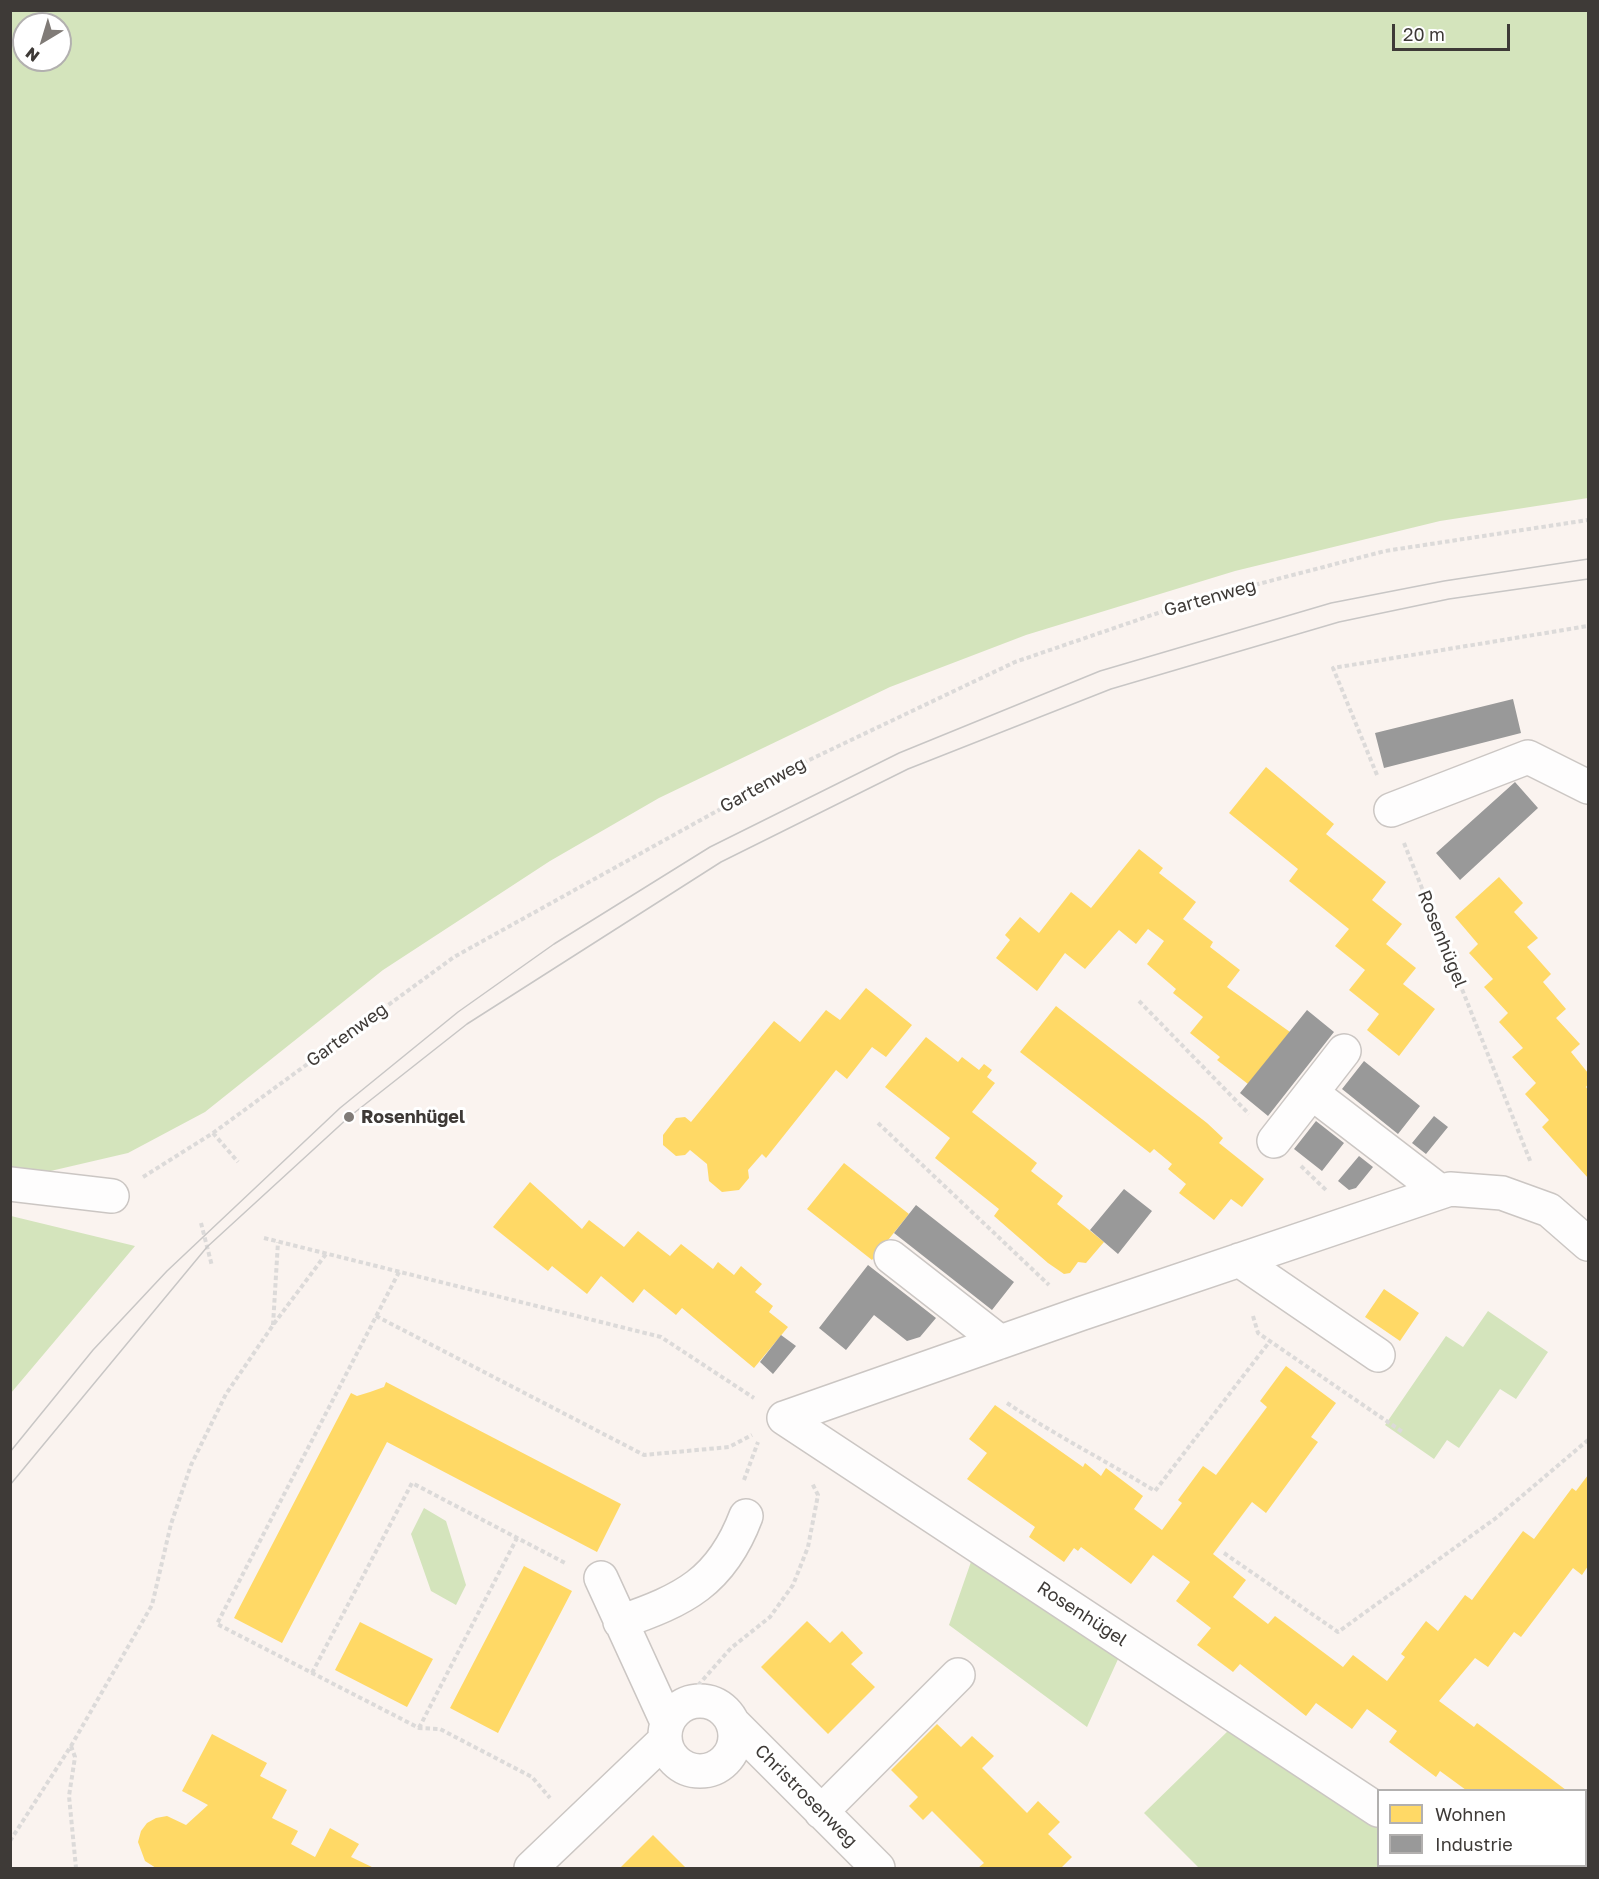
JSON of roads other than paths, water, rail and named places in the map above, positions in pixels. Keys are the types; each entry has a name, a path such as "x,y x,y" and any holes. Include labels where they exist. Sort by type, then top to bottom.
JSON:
{"street":[{"path":"1391,810 1528,757 1588,787"},
{"path":"1275,1141 1344,1051"},
{"path":"1312,1093 1441,1192"},
{"path":"10,1184 112,1196"},
{"path":"891,1257 1000,1342 1450,1189 1502,1193 1549,1209 1588,1244"},
{"path":"1239,1260 1378,1355"},
{"name":"Rosenhügel","path":"1000,1342 773,1424 1377,1809"},
{"path":"620,1622 687,1595 717,1569 736,1542 746,1516"},
{"path":"601,1578 669,1725"},
{"path":"821,1812 958,1675"},
{"name":"Christrosenweg","path":"531,1869 669,1725 685,1704 710,1702 727,1713 733,1723 878,1869"},
{"name":"Christrosenweg","path":"669,1725 674,1761 685,1768 696,1771 713,1769 723,1763 734,1749 736,1736 733,1723"}],"tram line":[{"path":"10,1452 93,1350 167,1271 340,1108 458,1012 554,944 710,847 899,753 1100,671 1331,603 1444,581 1588,559"},
{"path":"10,1485 207,1247 349,1117 467,1024 721,862 908,769 1111,689 1339,622 1449,599 1588,579"}],"place":[{"name":"Rosenhügel","path":"349,1117"}]}
